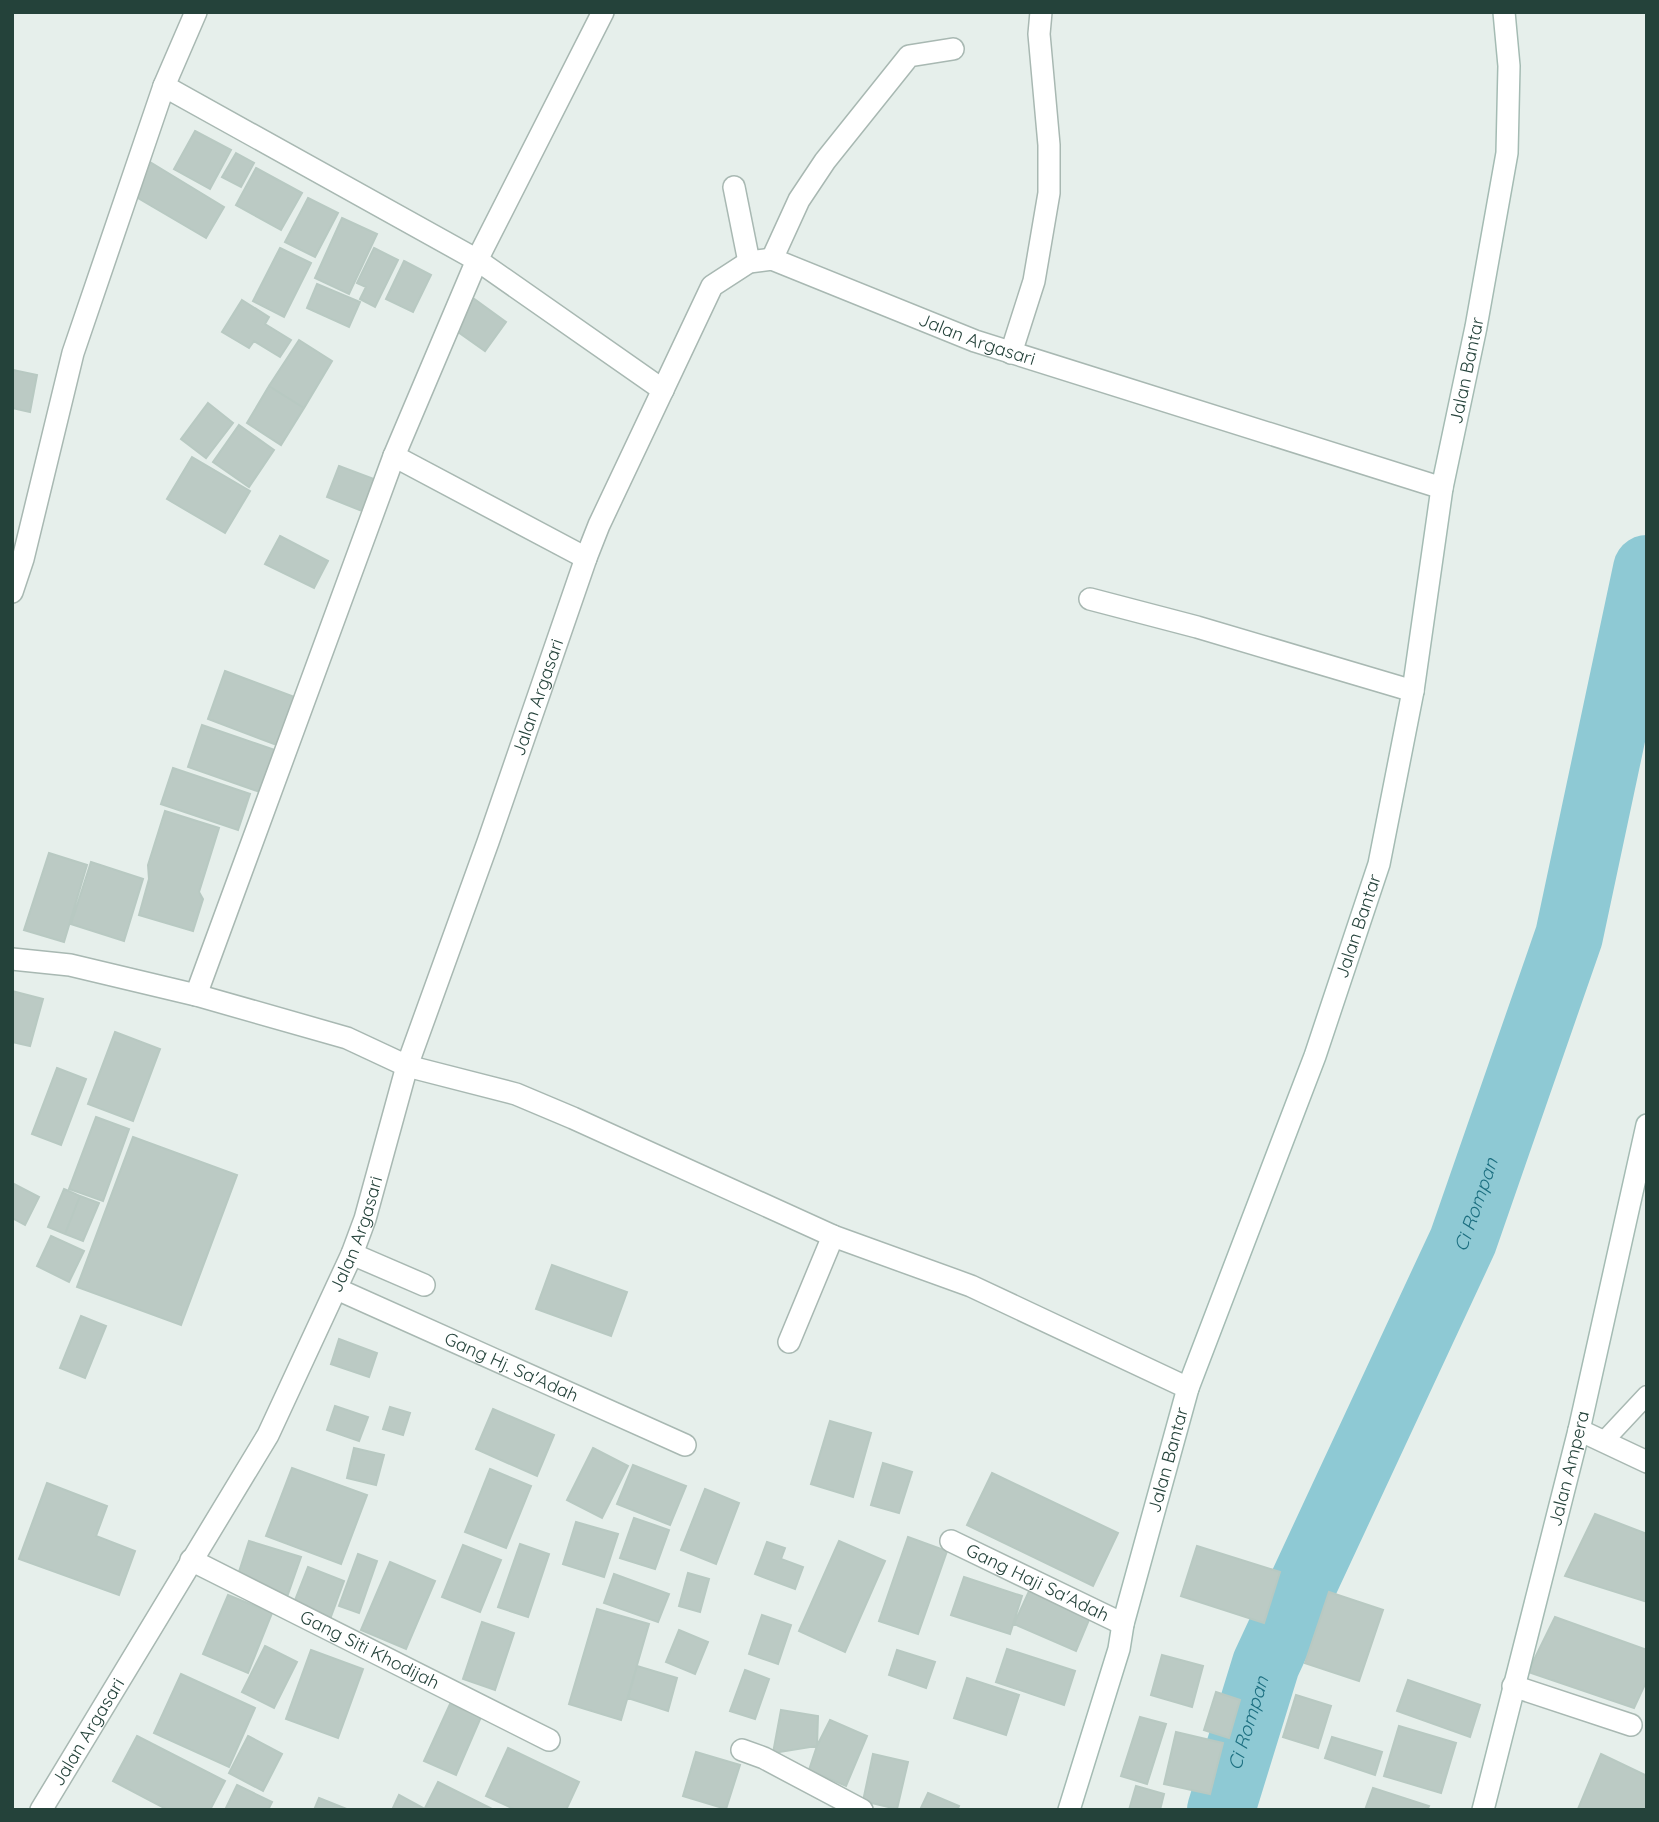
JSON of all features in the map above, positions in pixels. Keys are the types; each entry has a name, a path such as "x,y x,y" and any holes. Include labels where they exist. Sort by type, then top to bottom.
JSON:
{"street":[{"path":"12,592 23,559 73,353 164,86 197,12"},
{"path":"196,995 394,456 477,260 603,12"},
{"path":"1011,353 1034,281 1049,193 1049,145 1039,34 1041,12"},
{"name":"Jalan Bantar","path":"1069,1810 1119,1649 1188,1388 1315,1056 1379,864 1413,691 1442,488 1476,327 1507,153 1509,66 1504,12"},
{"path":"772,259 799,200 908,56 953,49"},
{"path":"164,86 477,260 663,390"},
{"path":"734,187 750,262"},
{"name":"Jalan Argasari","path":"41,1810 268,1434 337,1289 365,1219 407,1066 586,558 712,286 750,262 772,259 975,341 1442,488"},
{"path":"394,456 586,558"},
{"path":"1090,599 1196,627 1413,691"},
{"path":"12,959 70,965 196,995 347,1038 407,1066 516,1094 833,1237 971,1286 1188,1388"},
{"name":"Jalan Ampera","path":"1483,1810 1579,1430 1647,1125"},
{"path":"789,1342 833,1237"},
{"path":"352,1254 424,1285"},
{"name":"Gang Hj. Sa'Adah","path":"337,1289 685,1446"},
{"path":"1579,1430 1647,1462"},
{"name":"Gang Haji Sa'Adah","path":"951,1541 1124,1624"},
{"name":"Gang Siti Khodijah","path":"191,1560 549,1740"},
{"path":"1513,1686 1631,1725"},
{"path":"742,1749 862,1810"}],"lane":[{"path":"1604,1441 1647,1395"}],"building":[{"path":"195,131 231,150 210,189 174,169"},
{"path":"236,153 254,163 241,187 222,177"},
{"path":"150,162 224,207 206,238 131,194"},
{"path":"256,168 302,193 281,230 236,205"},
{"path":"308,198 338,213 315,257 285,242"},
{"path":"342,218 377,234 349,294 315,278"},
{"path":"280,248 311,263 284,317 253,301"},
{"path":"374,248 398,260 375,307 360,299 366,287 357,283"},
{"path":"404,261 431,275 413,312 386,299"},
{"path":"317,284 360,302 349,327 307,308"},
{"path":"473,298 506,322 485,351 451,327"},
{"path":"242,300 269,317 265,324 291,340 280,357 254,341 249,348 222,332"},
{"path":"299,340 332,361 304,408 269,386"},
{"path":"13,370 37,375 30,412 12,408"},
{"path":"269,386 304,408 281,445 247,423"},
{"path":"208,403 233,423 206,458 181,439"},
{"path":"239,425 274,450 249,487 213,462"},
{"path":"192,457 250,491 225,533 167,499"},
{"path":"339,466 374,479 362,511 327,497"},
{"path":"280,536 328,561 314,588 265,564"},
{"path":"225,671 300,699 282,747 208,719"},
{"path":"202,725 278,751 263,793 188,767"},
{"path":"173,768 250,794 238,830 161,804"},
{"path":"165,811 219,828 199,892 203,899 193,931 139,915 149,879 148,865"},
{"path":"49,853 87,865 64,942 24,930"},
{"path":"91,862 143,879 124,941 71,924"},
{"path":"12,991 43,999 30,1046 12,1042"},
{"path":"115,1032 160,1049 133,1121 88,1104"},
{"path":"57,1068 86,1079 61,1145 32,1134"},
{"path":"96,1117 129,1129 103,1201 69,1189"},
{"path":"133,1137 237,1175 181,1325 77,1287"},
{"path":"12,1183 39,1197 25,1225 12,1218"},
{"path":"64,1189 80,1196 65,1234 48,1227"},
{"path":"80,1196 99,1203 83,1241 65,1234"},
{"path":"51,1236 84,1251 69,1282 37,1266"},
{"path":"552,1265 627,1292 611,1336 536,1309"},
{"path":"81,1316 106,1326 85,1378 60,1368"},
{"path":"339,1339 377,1353 369,1377 331,1364"},
{"path":"335,1406 368,1417 359,1441 327,1430"},
{"path":"390,1407 410,1413 403,1435 383,1429"},
{"path":"493,1409 554,1435 537,1476 476,1449"},
{"path":"830,1421 871,1433 853,1497 811,1484"},
{"path":"354,1448 384,1455 376,1485 347,1478"},
{"path":"593,1448 628,1466 602,1518 567,1500"},
{"path":"883,1463 912,1472 899,1513 871,1505"},
{"path":"633,1465 686,1486 670,1525 617,1504"},
{"path":"292,1468 367,1495 341,1564 266,1536"},
{"path":"490,1469 531,1486 506,1548 465,1532"},
{"path":"992,1473 1118,1533 1093,1586 967,1525"},
{"path":"47,1483 107,1506 96,1536 135,1551 119,1595 19,1559"},
{"path":"705,1489 739,1503 716,1564 681,1550"},
{"path":"1595,1514 1647,1534 1647,1602 1565,1576"},
{"path":"634,1518 669,1530 655,1569 620,1558"},
{"path":"576,1522 618,1534 604,1577 563,1564"},
{"path":"908,1537 947,1551 918,1634 879,1621"},
{"path":"249,1541 301,1557 287,1597 236,1581"},
{"path":"839,1541 885,1561 845,1652 799,1631"},
{"path":"767,1542 785,1548 781,1559 803,1567 795,1589 755,1574"},
{"path":"520,1544 549,1554 528,1617 498,1607"},
{"path":"463,1545 501,1560 480,1612 442,1597"},
{"path":"1197,1546 1280,1572 1264,1623 1181,1596"},
{"path":"358,1554 377,1561 359,1613 339,1606"},
{"path":"390,1562 435,1581 406,1649 361,1630"},
{"path":"308,1567 344,1581 329,1622 292,1608"},
{"path":"688,1573 709,1579 700,1612 679,1606"},
{"path":"614,1574 669,1594 658,1622 604,1603"},
{"path":"964,1577 1022,1596 1010,1634 951,1615"},
{"path":"1030,1589 1091,1615 1076,1651 1014,1624"},
{"path":"1329,1592 1383,1610 1359,1681 1305,1663"},
{"path":"228,1595 272,1613 248,1673 203,1654"},
{"path":"597,1609 649,1624 621,1720 569,1704"},
{"path":"762,1615 791,1625 778,1664 749,1654"},
{"path":"1555,1617 1647,1650 1647,1680 1634,1708 1528,1672"},
{"path":"482,1622 514,1633 495,1690 463,1679"},
{"path":"679,1630 708,1642 695,1674 666,1662"},
{"path":"265,1646 297,1662 274,1708 242,1692"},
{"path":"1007,1649 1075,1671 1064,1705 996,1682"},
{"path":"311,1650 363,1669 338,1738 286,1719"},
{"path":"897,1650 935,1662 926,1688 889,1675"},
{"path":"1162,1655 1203,1666 1192,1707 1151,1695"},
{"path":"637,1666 677,1678 668,1711 628,1698"},
{"path":"745,1670 769,1679 755,1719 730,1711"},
{"path":"181,1674 255,1708 229,1767 154,1733"},
{"path":"967,1678 1019,1695 1006,1735 954,1718"},
{"path":"1408,1680 1480,1705 1470,1737 1397,1711"},
{"path":"1216,1692 1240,1700 1229,1738 1204,1730"},
{"path":"1296,1695 1331,1706 1318,1748 1283,1737"},
{"path":"450,1704 481,1717 456,1775 424,1761"},
{"path":"781,1710 818,1716 817,1746 773,1753"},
{"path":"1140,1717 1166,1724 1147,1784 1121,1776"},
{"path":"830,1720 867,1736 846,1786 809,1770"},
{"path":"1399,1726 1456,1743 1441,1793 1384,1776"},
{"path":"1176,1732 1223,1743 1210,1794 1164,1784"},
{"path":"137,1736 225,1781 210,1810 168,1810 113,1781"},
{"path":"248,1736 282,1754 263,1791 229,1773"},
{"path":"1332,1737 1382,1752 1375,1775 1325,1758"},
{"path":"508,1748 579,1782 566,1810 516,1810 486,1796"},
{"path":"696,1752 740,1765 726,1809 683,1796"},
{"path":"873,1754 908,1762 897,1809 863,1801"},
{"path":"1601,1754 1647,1776 1647,1810 1578,1809"},
{"path":"438,1782 494,1810 424,1810"},
{"path":"237,1785 272,1802 268,1810 225,1810"},
{"path":"1136,1786 1164,1794 1160,1810 1129,1810"},
{"path":"1373,1788 1429,1806 1427,1810 1365,1810"},
{"path":"928,1793 959,1806 957,1810 920,1810"},
{"path":"399,1795 423,1808 422,1810 392,1810"},
{"path":"319,1798 349,1810 314,1810"}],"waterway":[{"name":"Ci Rompan","path":"1221,1810 1266,1664 1463,1241 1569,936 1647,569"}]}
